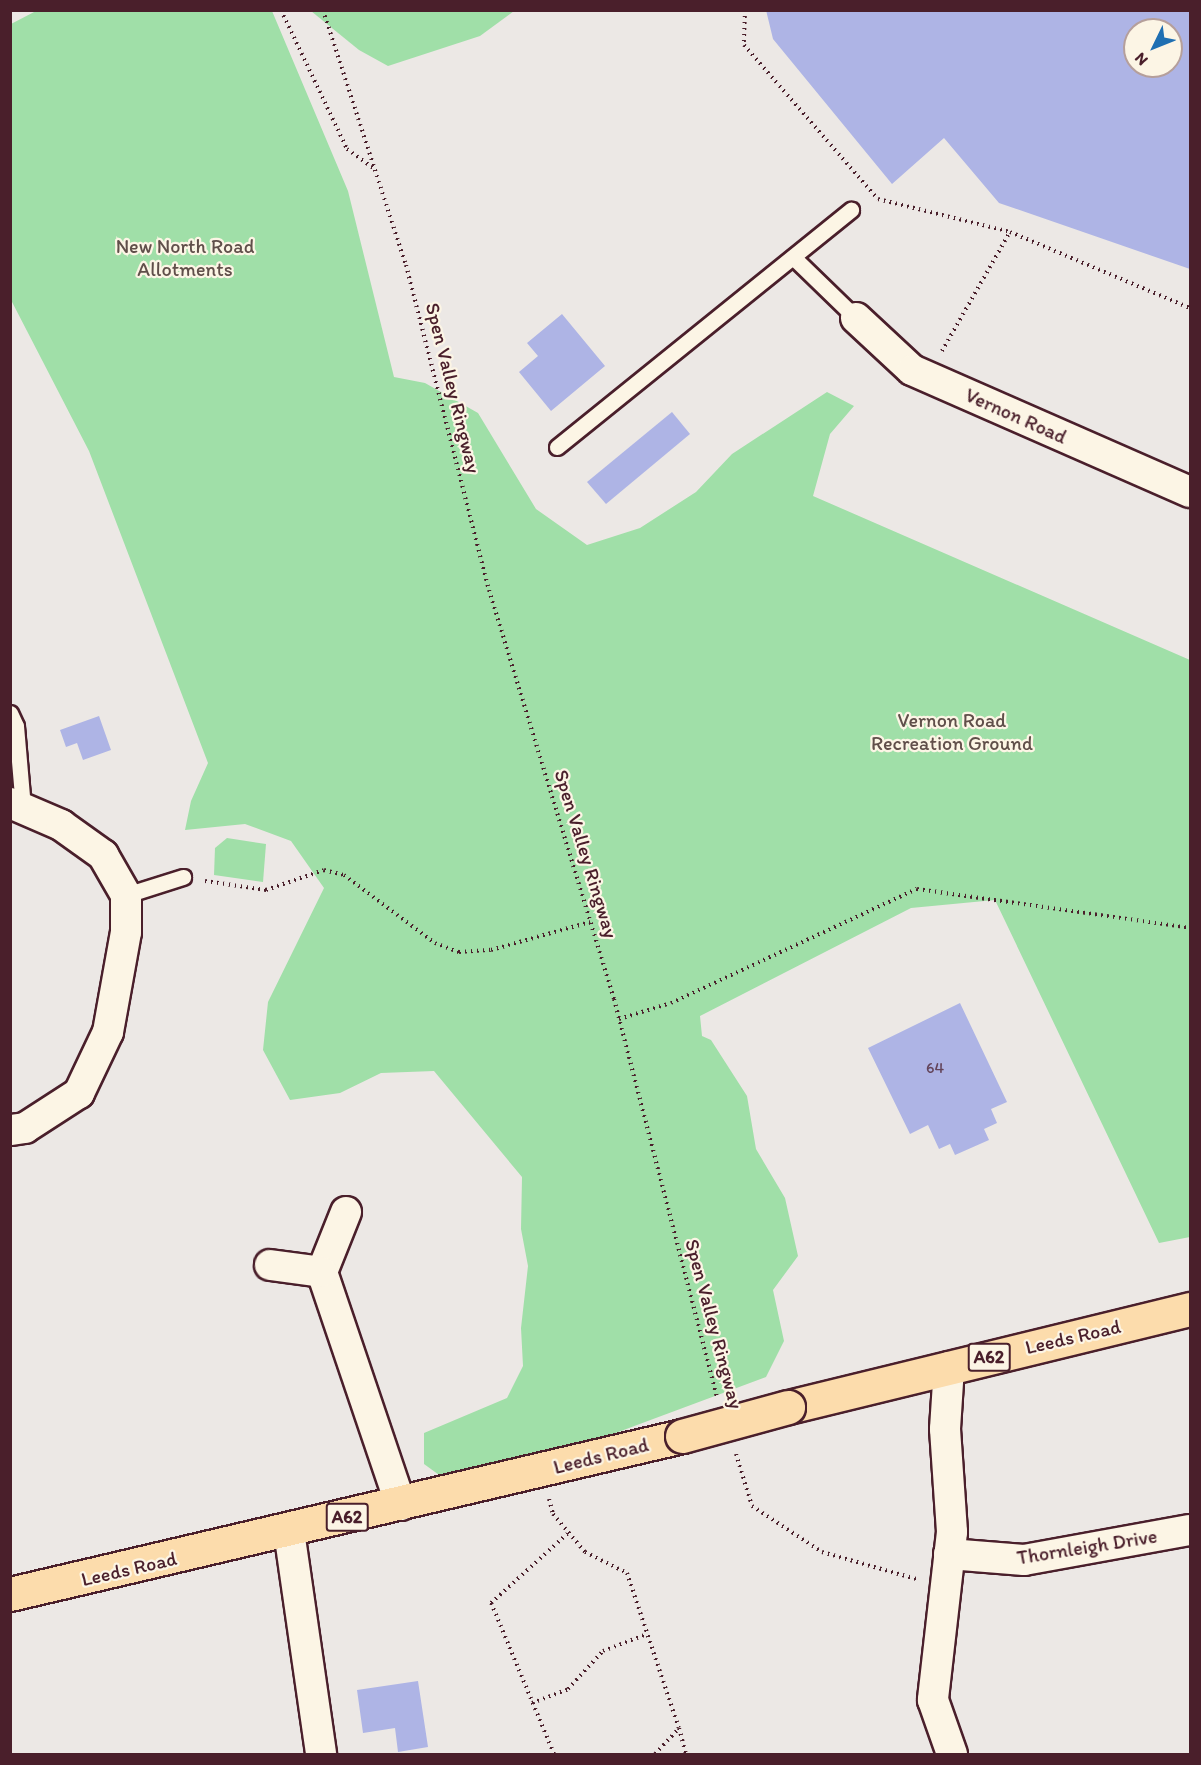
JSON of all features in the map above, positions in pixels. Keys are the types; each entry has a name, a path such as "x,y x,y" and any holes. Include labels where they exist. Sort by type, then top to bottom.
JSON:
{"main road":[{"name":"Leeds Road","path":"10,1594 401,1505 949,1367 1191,1309"}],"street":[{"name":"Vernon Road","path":"855,318 912,370 1191,492"},
{"path":"10,1130 25,1128 79,1093 108,1032 126,932 126,895 103,855 61,825 17,805"},
{"path":"346,1212 322,1272 401,1505"},
{"path":"270,1265 322,1272"},
{"path":"949,1367 945,1429 952,1532 933,1700 952,1755"},
{"name":"Thornleigh Drive","path":"949,1554 1024,1560 1189,1530"},
{"path":"289,1531 321,1754"}],"lane":[{"path":"557,447 851,210"},
{"path":"793,257 855,318"},
{"path":"10,713 16,726 17,805"},
{"path":"126,895 183,877"},
{"path":"313,1755 321,1754"}],"path":[{"path":"281,10 347,149 375,169"},
{"name":"Spen Valley Ringway","path":"323,10 406,265 489,590 619,1019 717,1398"},
{"path":"745,10 744,45 878,199 1010,232 1191,308"},
{"path":"927,376 1010,232"},
{"path":"183,877 266,890 324,870 344,875 435,943 459,952 491,950 591,922"},
{"path":"619,1019 671,1003 917,889 1191,928"},
{"path":"735,1452 752,1506 822,1552 903,1573 944,1592"},
{"path":"542,1470 553,1514 567,1534 585,1552 627,1573 686,1755"},
{"path":"554,1755 491,1603 567,1534"},
{"path":"532,1703 568,1689 603,1651 647,1634"},
{"path":"655,1755 679,1728"}],"green space":[{"path":"36,11 272,11 348,191 394,377 425,383 478,413 536,509 587,545 640,528 696,492 732,454 827,392 854,406 830,434 813,496 1190,660 1190,1237 1159,1243 995,900 911,908 700,1016 702,1036 711,1040 747,1096 756,1149 785,1198 798,1256 773,1290 784,1341 766,1377 586,1444 446,1480 424,1464 424,1433 507,1398 523,1366 521,1328 528,1266 521,1229 522,1177 434,1071 381,1073 340,1093 290,1100 263,1050 268,1002 324,888 291,841 245,824 185,830 191,801 208,763 89,451 11,300 11,24"},
{"path":"311,11 514,11 480,36 388,66 359,50"},
{"path":"227,838 266,844 263,882 214,875 215,848"}],"building":[{"path":"766,10 1190,10 1190,269 999,203 944,138 892,184 773,39"},
{"path":"562,314 605,366 551,411 519,372 538,356 527,343"},
{"path":"672,412 690,434 606,504 587,482"},
{"path":"99,716 111,750 83,760 77,743 66,747 60,730"},
{"path":"960,1003 1007,1102 991,1109 997,1123 984,1129 989,1140 955,1155 950,1144 939,1149 928,1125 910,1134 868,1048"},
{"path":"418,1681 428,1747 398,1752 395,1728 363,1733 357,1690"}],"park label":[{"name":"New North Road Allotments","path":"185,258"},
{"name":"Vernon Road Recreation Ground","path":"952,732"}]}
